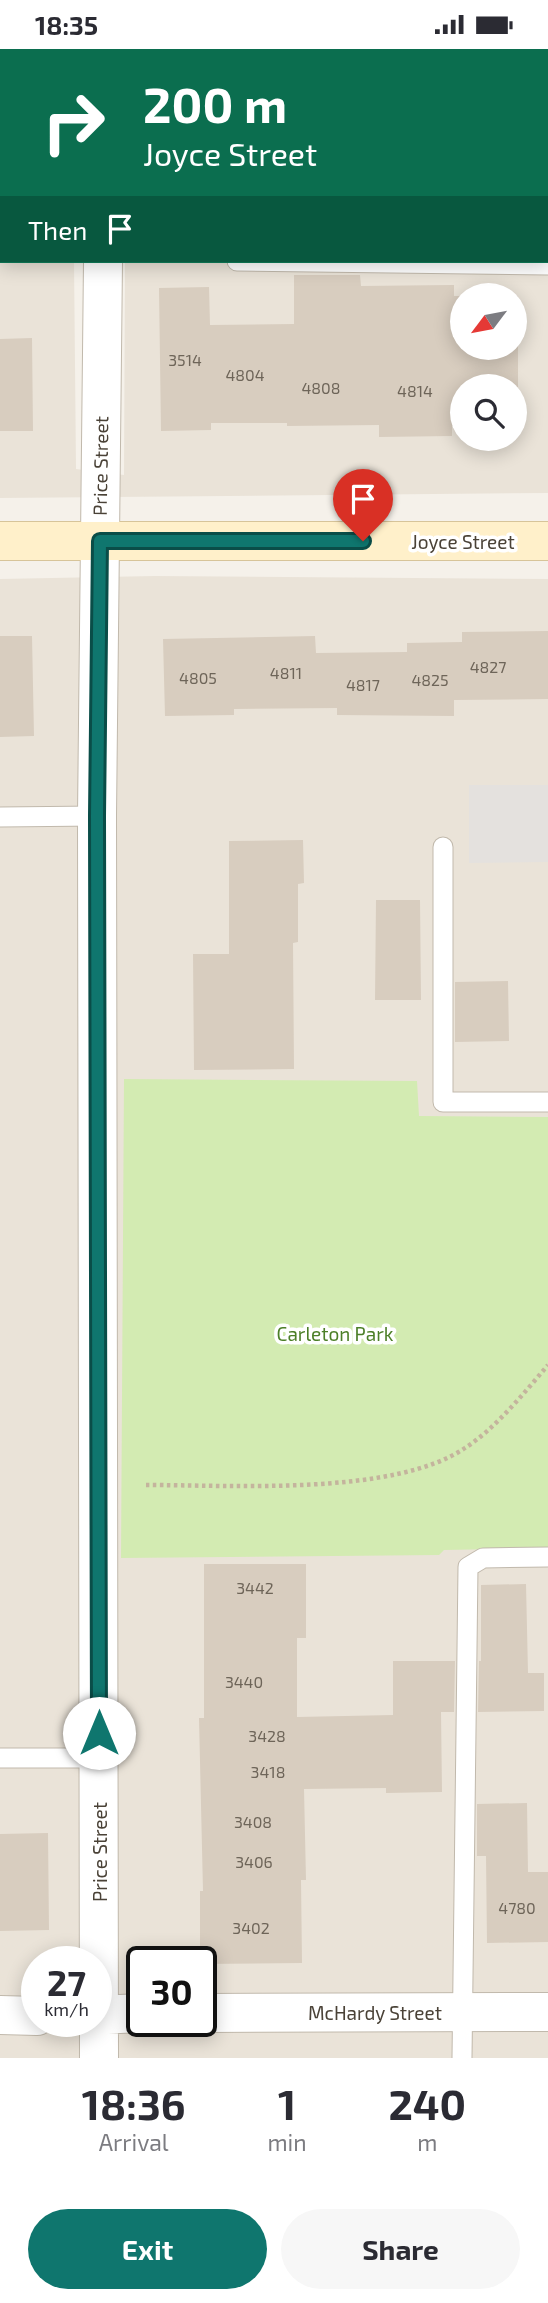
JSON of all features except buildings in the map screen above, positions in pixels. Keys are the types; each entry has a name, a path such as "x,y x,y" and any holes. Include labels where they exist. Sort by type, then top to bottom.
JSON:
{"main road":[{"name":"Joyce Street","path":"0,541 548,541"}],"street":[{"name":"Price Street","path":"98,1946 97,816 103,263"},
{"name":"McHardy Street","path":"217,2013 548,2012"},
{"path":"0,2015 21,2016"},
{"name":"Price Street","path":"98,2037 99,2058"}],"lane":[{"path":"392,263 548,265"},
{"path":"0,817 97,816"},
{"path":"443,847 443,1102 548,1102"},
{"path":"462,2058 468,1567 483,1558 548,1557"},
{"path":"0,1758 99,1758"}],"path":[{"path":"146,1485 324,1483 365,1480 422,1469 465,1448 515,1404 548,1365"}],"shaded area":[{"path":"0,263 74,263 76,469 124,475 125,263 548,263 548,493 0,498"},
{"path":"155,576 548,579 548,2058 0,2058 0,579"},
{"path":"469,785 548,785 548,862 469,863"}],"green space":[{"name":"Carleton Park","path":"124,1079 417,1081 419,1116 548,1117 548,1548 444,1550 439,1555 121,1558"}],"route":[{"path":"99,1733 97,816 100,541 363,541"}]}
